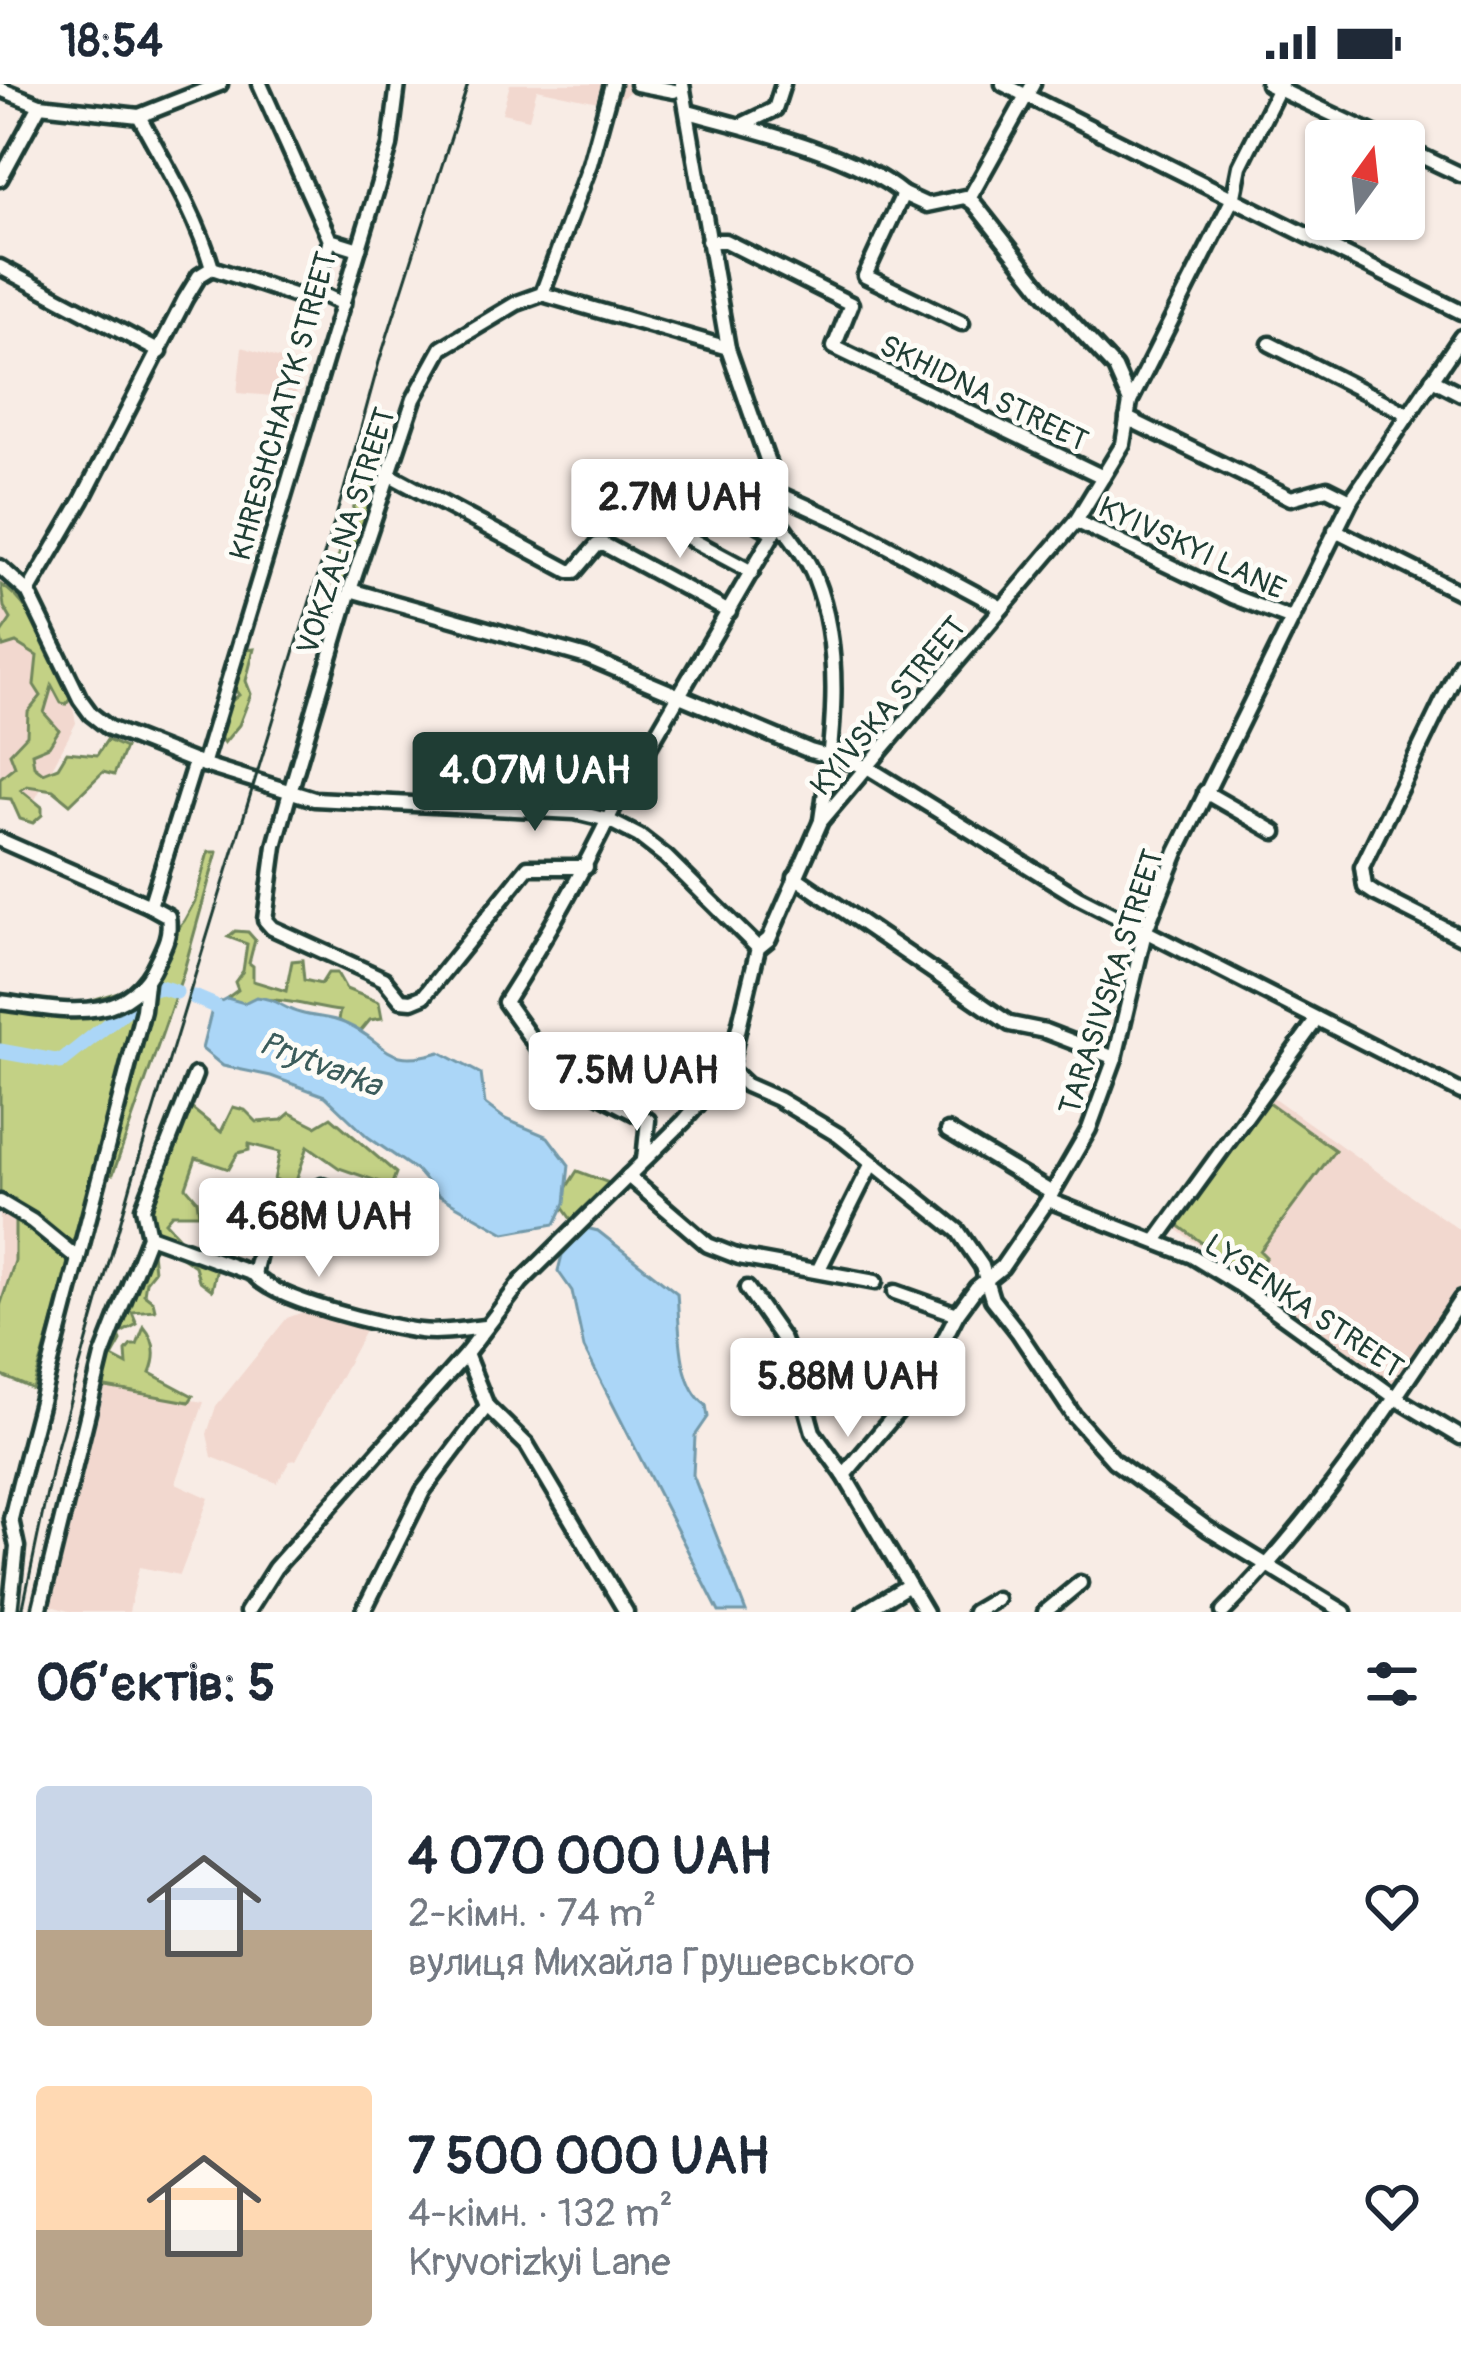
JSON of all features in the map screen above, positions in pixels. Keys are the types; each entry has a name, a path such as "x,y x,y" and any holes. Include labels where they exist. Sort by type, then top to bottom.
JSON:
{"street":[{"path":"0,89 40,105 139,116 220,84"},
{"name":"KHRESHCHATYK STREET","path":"150,906 359,250 330,240 260,84"},
{"path":"359,250 390,146 398,84"},
{"path":"612,84 590,164 542,294 728,348"},
{"path":"637,84 678,88 688,112 728,348 779,494 777,527 505,1002 554,1071 582,1089 634,1110 650,1126"},
{"path":"741,126 775,109 783,84"},
{"path":"1004,84 1030,90 1461,312"},
{"path":"1276,86 1346,120"},
{"name":"KYIVSKA STREET","path":"248,1612 275,1568 466,1354 555,1245 644,1162 729,1069 758,948 769,939 821,821 1076,521 1123,444 1130,402 1234,196 1240,166 1276,86"},
{"path":"969,199 1030,90"},
{"path":"0,179 40,105"},
{"path":"688,112 831,157 927,205 969,199"},
{"path":"139,116 184,199 212,268 296,296 315,291 343,304"},
{"path":"1425,158 1461,175"},
{"path":"708,241 725,241 851,304 904,194"},
{"path":"969,199 1045,293 1115,368 1130,402"},
{"path":"315,291 330,240"},
{"path":"0,267 160,352"},
{"path":"28,592 185,299 199,277 212,268"},
{"path":"865,276 962,323"},
{"name":"VOKZALNA STREET","path":"542,294 518,302 442,348 414,399 290,792 275,846 265,920 272,928 384,979 401,1000 412,1001 424,996 528,867 586,866"},
{"name":"SKHIDNA STREET","path":"851,304 834,346 1103,477"},
{"name":"TARASIVSKA STREET","path":"844,1475 921,1384 957,1314 984,1280 1002,1267 1089,1129 1115,1058 1145,932 1205,792 1351,500 1461,337"},
{"path":"1270,344 1408,414"},
{"path":"1432,379 1461,394"},
{"path":"1127,418 1291,498 1327,488 1351,500"},
{"path":"388,474 569,571 597,545 605,544 729,612"},
{"path":"683,482 777,527 814,574 824,605 833,709 821,821"},
{"path":"779,494 852,527 1002,608"},
{"path":"631,508 752,572"},
{"name":"KYIVSKYI LANE","path":"1076,521 1234,597 1289,618"},
{"path":"1335,530 1461,593"},
{"path":"0,567 28,592 91,714 110,728 199,764 328,802 574,812 608,820 666,857 758,948"},
{"path":"350,590 587,657 830,758 867,767 1078,897 1461,1093"},
{"path":"1461,663 1361,877 1374,893 1461,937"},
{"path":"1205,792 1275,832"},
{"path":"0,839 150,906 170,921 145,991 11,1520 17,1547 10,1612"},
{"path":"795,878 1010,1024 1045,1030 1115,1058"},
{"path":"0,1002 104,1010 145,991"},
{"path":"1156,1240 1317,1019"},
{"path":"729,1069 746,1085 801,1112 872,1162 958,1231 975,1252 992,1300 1073,1417 1114,1461 1146,1487 1344,1612"},
{"path":"39,1612 102,1356 154,1237 143,1208 195,1075"},
{"path":"650,1126 684,1121"},
{"path":"644,1162 650,1126"},
{"name":"LYSENKA STREET","path":"948,1131 1050,1197 1156,1240 1238,1284 1396,1398 1461,1437"},
{"path":"819,1269 872,1162"},
{"path":"628,1176 708,1245 740,1257 875,1282"},
{"path":"254,1274 260,1249 256,1237 262,1224 286,1204 322,1186 332,1189"},
{"path":"0,1202 77,1258"},
{"path":"154,1237 254,1274 260,1285 298,1300 374,1323 424,1332 485,1327"},
{"path":"747,1288 782,1338 813,1432 844,1475 925,1612"},
{"path":"895,1292 957,1314"},
{"path":"1223,1612 1268,1565 1396,1398 1461,1299"},
{"path":"466,1354 487,1406 527,1445 626,1612"},
{"path":"363,1612 423,1491 487,1406"},
{"path":"1045,1612 1080,1583"},
{"path":"864,1612 909,1585"},
{"path":"974,1612 996,1599"}],"shaded area":[{"path":"510,84 679,84 683,96 629,92 612,105 537,89 529,119 502,113"},
{"path":"242,347 303,366 295,398 237,393"},
{"path":"0,580 27,601 70,693 76,723 30,809 0,797"},
{"path":"1271,1096 1461,1231 1461,1285 1395,1386 1172,1226"},
{"path":"0,1210 30,1229 0,1315"},
{"path":"303,1312 366,1329 296,1460 290,1461 277,1483 212,1457 207,1434 216,1406 287,1318"},
{"path":"105,1387 204,1402 176,1483 209,1498 180,1575 139,1567 129,1612 72,1612 51,1606"}],"green space":[{"path":"379,426 399,430 344,594 334,592 333,574"},
{"path":"1,585 25,607 73,696 61,703 52,686 44,713 59,730 49,746 32,753 34,766 43,773 58,767 67,752 97,755 107,740 125,748 114,775 103,772 70,804 53,790 27,786 21,790 42,807 42,815 33,823 20,819 11,799 0,798 0,778 15,766 10,753 27,735 28,712 41,696 34,685 37,656 16,643 3,647 0,635 11,619"},
{"path":"254,649 246,681 251,694 239,725 224,743 219,736 229,703 239,695 234,688 246,650"},
{"path":"208,852 217,852 182,977 113,1174 95,1179 33,1389 0,1375 0,1306 15,1261 15,1199 0,1194 0,1003 73,1006 128,989 184,921 195,901"},
{"path":"235,931 248,932 255,940 249,963 253,981 286,991 292,961 302,960 304,980 321,984 328,973 337,973 346,989 379,1002 382,1018 370,1020 360,1032 338,1020 340,1011 277,1000 244,1004 227,998 238,990 235,982 243,971 247,944 228,937"},
{"path":"1268,1102 1335,1150 1260,1251 1266,1257 1250,1279 1178,1225"},
{"path":"233,1107 245,1110 257,1122 282,1120 290,1113 316,1126 331,1117 396,1173 391,1186 339,1168 308,1146 294,1187 274,1180 280,1152 249,1144 249,1150 238,1153 229,1169 196,1158 186,1187 197,1200 199,1214 172,1214 165,1222 190,1249 217,1268 212,1290 199,1280 195,1266 159,1242 152,1252 154,1271 144,1294 155,1310 132,1312 137,1324 119,1334 121,1341 112,1357 127,1365 126,1351 137,1345 144,1327 154,1349 150,1373 193,1396 189,1402 106,1387 98,1392 89,1384 95,1364 134,1254 152,1228 158,1181 176,1135 191,1108 221,1132"},
{"path":"577,1171 612,1184 573,1222 558,1201"}],"water":[{"path":"256,997 340,1021 397,1055 440,1052 481,1074 485,1104 505,1119 548,1137 569,1165 565,1203 555,1224 505,1233 438,1195 417,1171 368,1137 325,1096 271,1076 223,1066 202,1049 213,1005 227,998 244,1003"},
{"path":"586,1228 598,1231 677,1293 685,1369 708,1417 695,1436 693,1475 746,1612 719,1612 584,1348 572,1291 558,1271 562,1255"}],"waterway":[{"name":"Prytvarka","path":"0,1051 61,1062 151,990 160,987 176,992"},
{"name":"Prytvarka","path":"194,997 228,1018"}],"railway":[{"path":"22,1612 55,1454 132,1181 379,362 468,84"}]}
